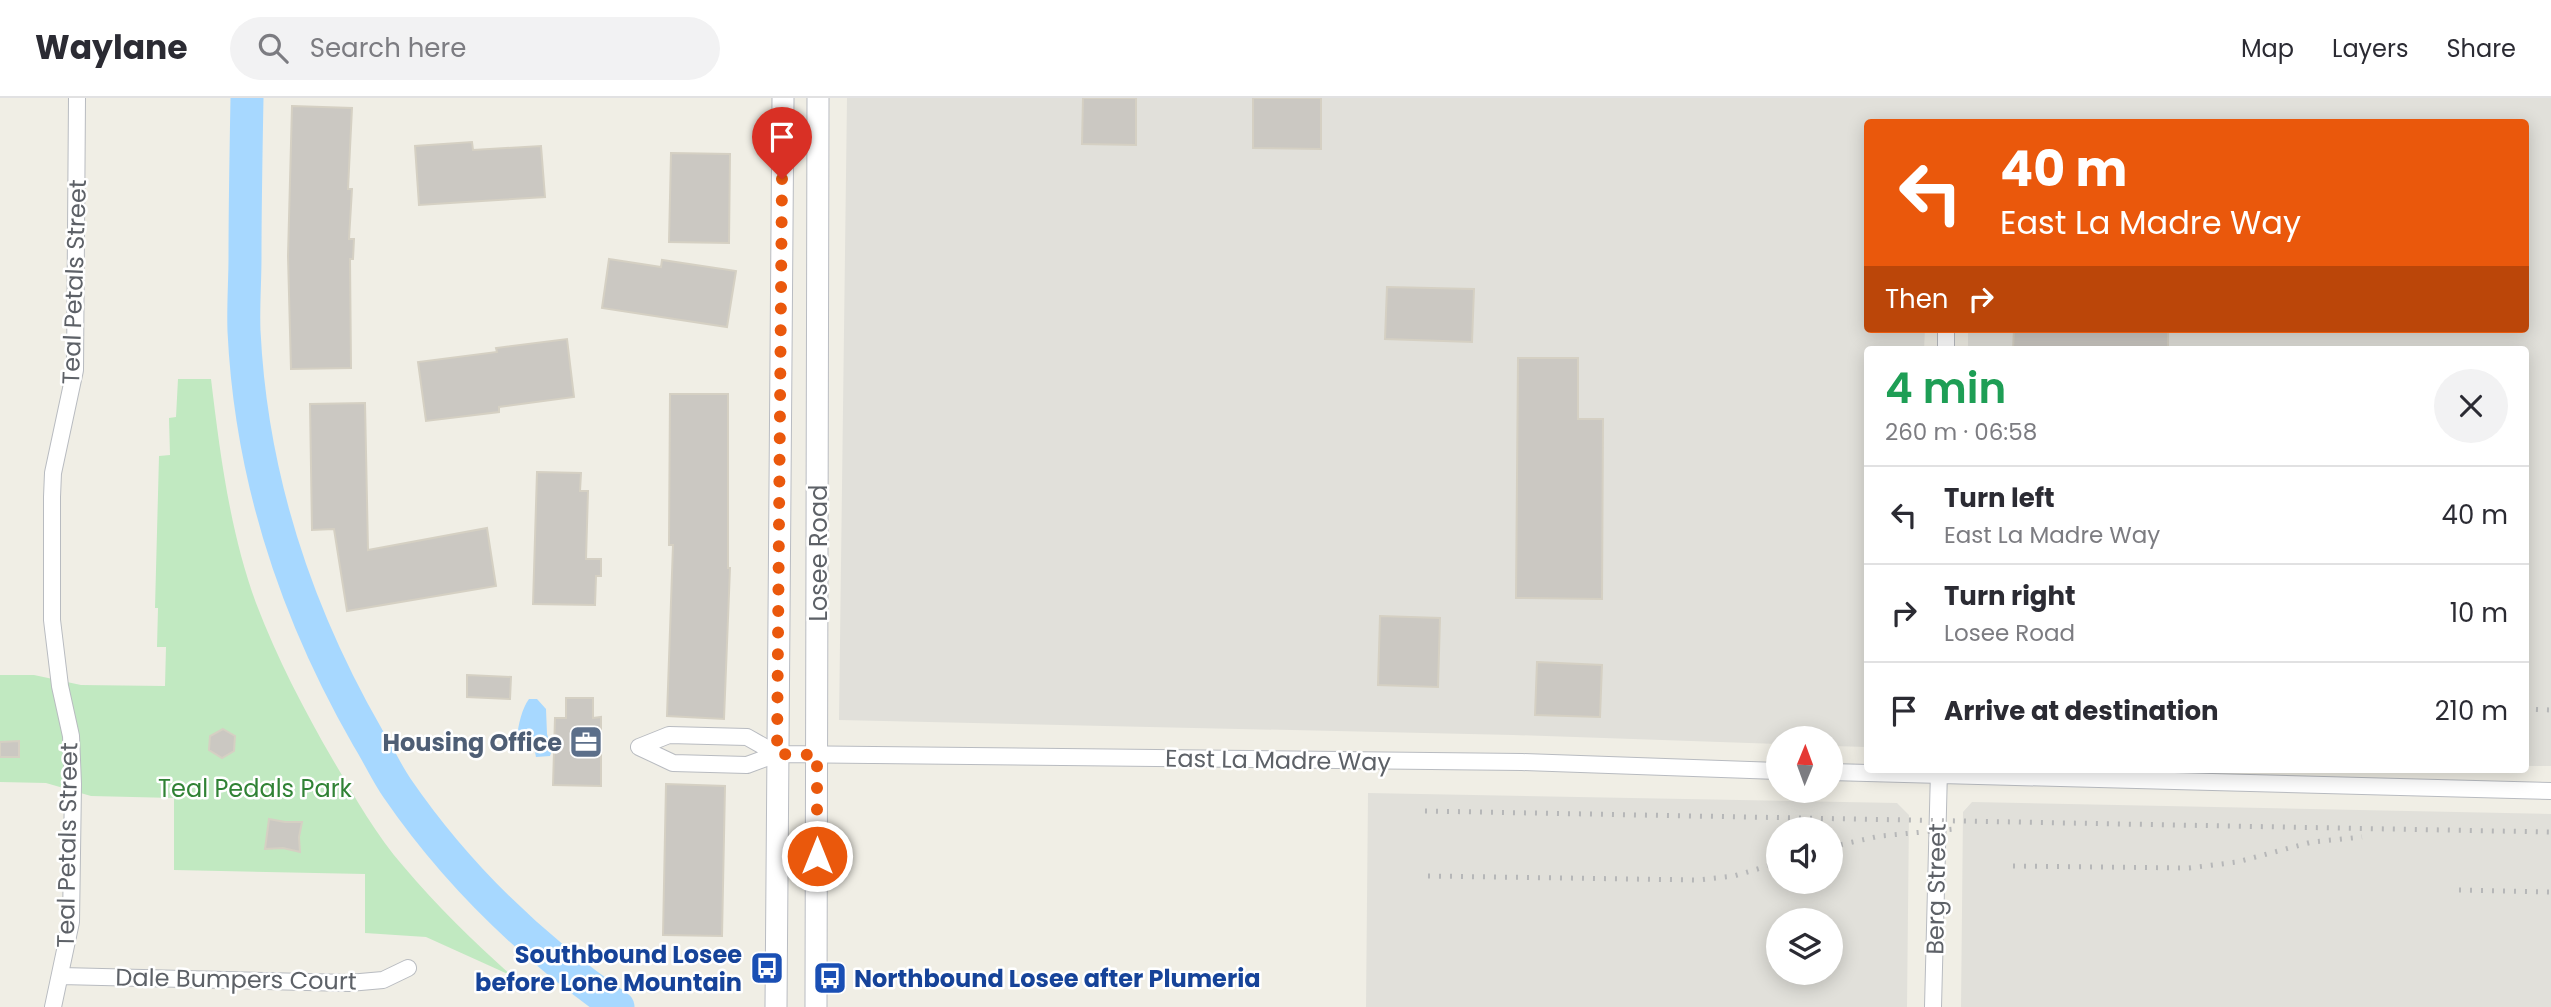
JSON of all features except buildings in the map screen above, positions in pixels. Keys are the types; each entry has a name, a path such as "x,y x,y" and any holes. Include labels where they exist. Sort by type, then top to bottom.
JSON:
{"main road":[{"name":"Losee Road","path":"776,1007 783,98"},
{"name":"Losee Road","path":"816,1007 818,98"}],"street":[{"name":"Teal Petals Street","path":"54,1007 71,922 73,784 71,736 60,686 52,620 53,473 75,370 77,98"},
{"name":"East La Madre Way","path":"777,754 747,737 669,735 639,747 673,763 747,765 777,754 1522,762 1766,771"},
{"path":"1843,772 1864,772"},
{"path":"1939,773 2551,791"},
{"name":"Berg Street","path":"1933,1007 1939,773"},
{"name":"Dale Bumpers Court","path":"61,976 349,983 383,980 408,968"}],"shaded area":[{"path":"847,98 2551,98 2551,766 2529,766 2529,346 1968,346 1968,333 2529,333 2529,119 1864,119 1864,333 1925,333 1924,346 1864,346 1864,747 1843,746 1843,726 1766,726 1766,744 1513,735 839,720"},
{"path":"1368,793 1766,801 1766,803 1897,803 1909,815 1907,1007 1366,1007"},
{"path":"1972,802 2551,814 2551,1007 1961,1007 1963,812"}],"green space":[{"name":"Teal Pedals Park","path":"178,379 211,379 227,492 247,576 273,644 322,741 384,842 443,910 512,976 426,937 365,933 365,874 174,870 174,798 91,796 46,783 0,782 0,675 34,675 81,685 165,686 166,647 157,647 158,608 155,608 159,456 170,455 169,418 176,417"}],"water":[{"path":"529,699 537,699 546,709 547,734 552,750 550,756 536,757 535,752 517,737 524,707"}],"waterway":[{"path":"247,98 244,322 248,385 267,491 299,593 342,691 389,776 420,820 470,880 498,908 556,960 618,1007"}],"railway":[{"path":"2529,709 2551,710"},
{"path":"1425,811 2551,832"},
{"path":"1843,844 1880,836 1955,829"},
{"path":"2013,866 2189,868 2237,862 2312,842 2362,837"},
{"path":"1428,876 1698,880 1734,876 1766,867"},
{"path":"2459,890 2551,892"}],"place":[{"name":"Housing Office","path":"586,742"},
{"name":"Southbound Losee before Lone Mountain","path":"767,968"},
{"name":"Northbound Losee after Plumeria","path":"830,978"}],"route":[{"path":"782,179 777,754 817,755 817,856"}]}
